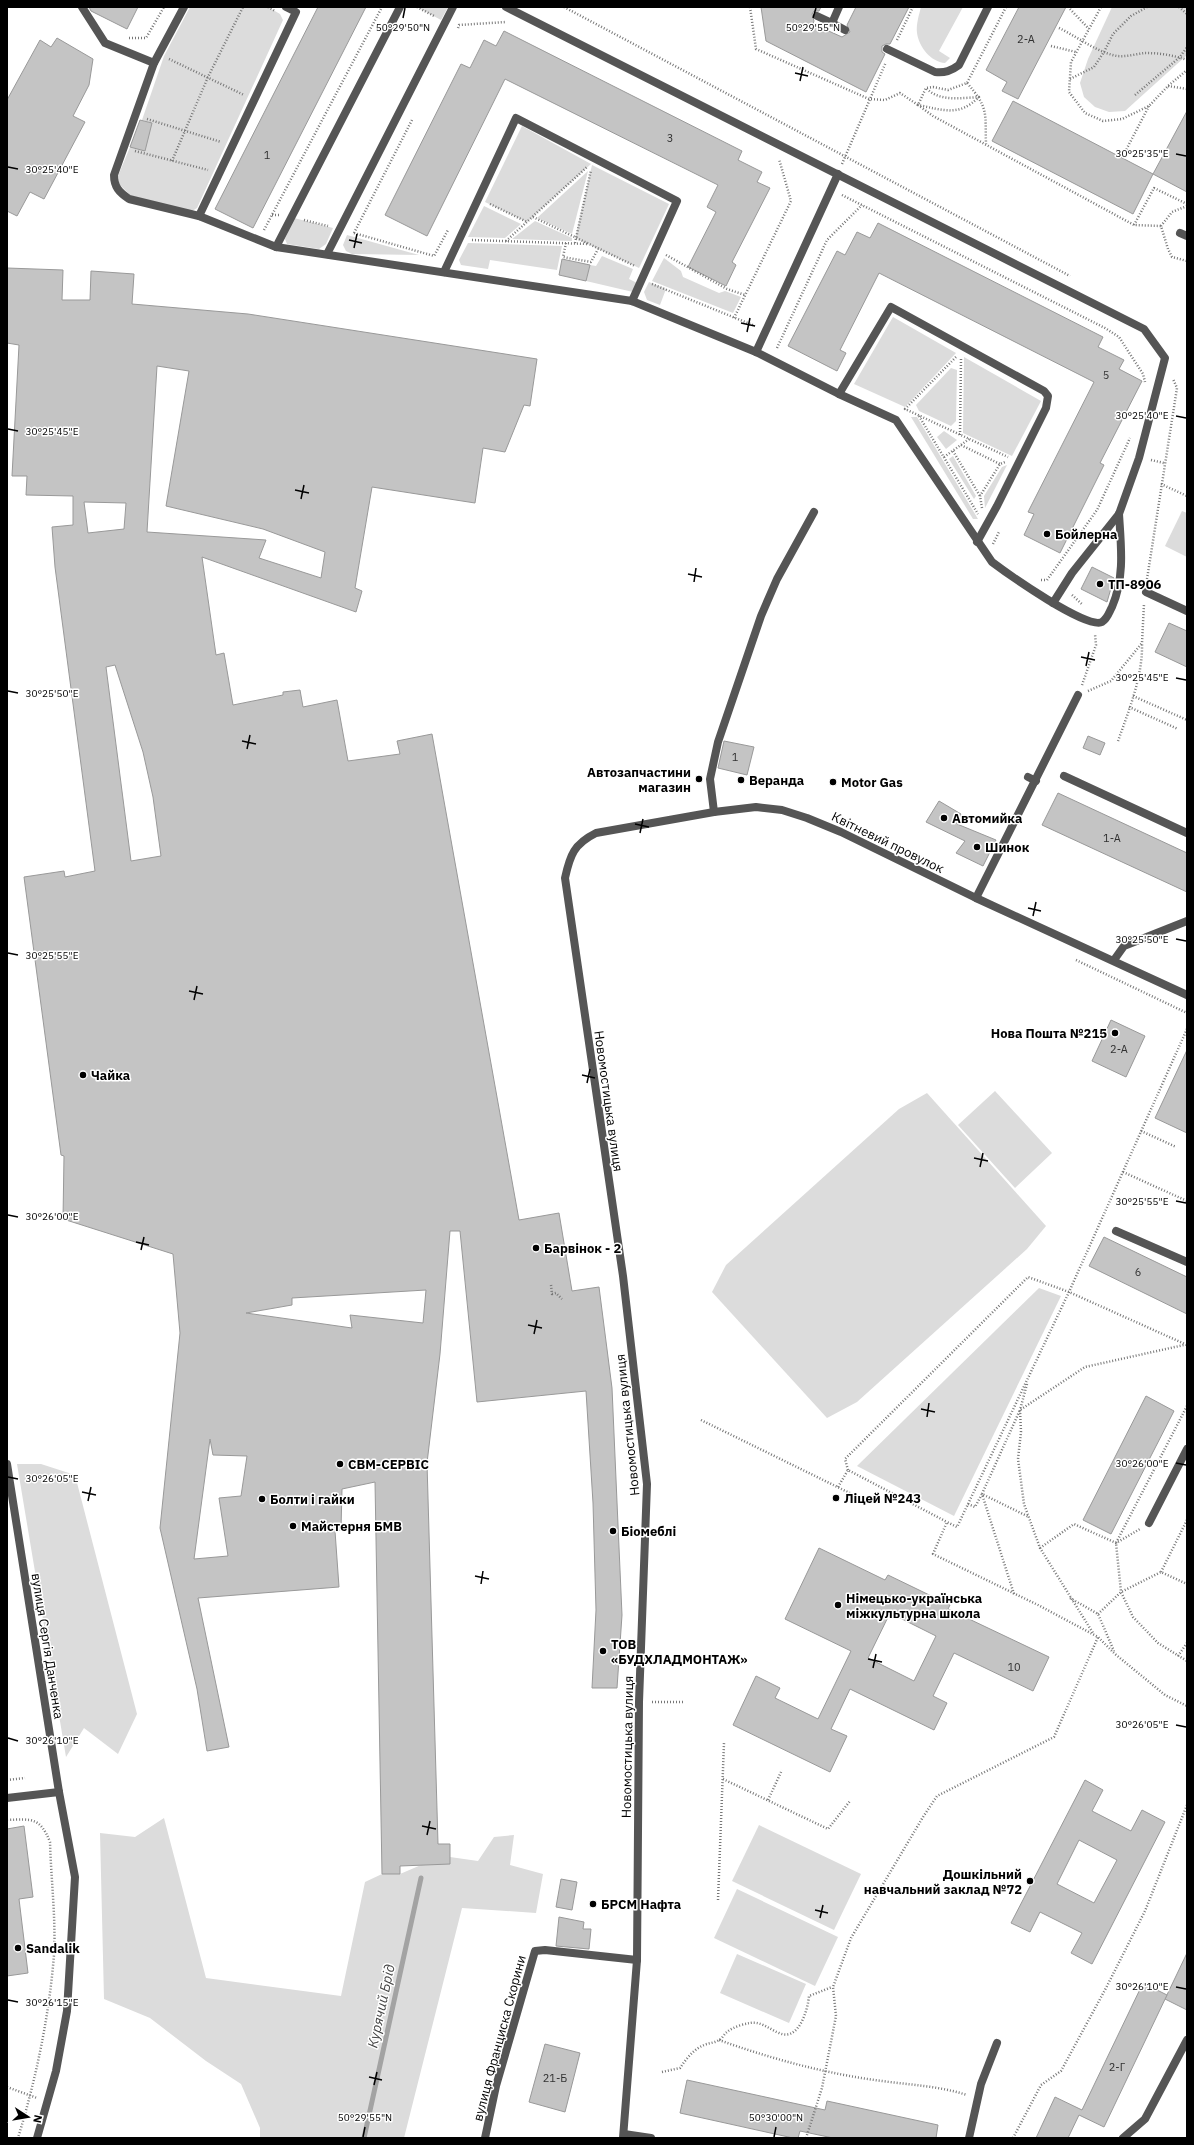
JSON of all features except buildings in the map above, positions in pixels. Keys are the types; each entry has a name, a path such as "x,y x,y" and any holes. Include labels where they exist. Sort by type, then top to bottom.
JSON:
{"street":[{"path":"82,7 105,43 154,63"},
{"path":"184,7 154,63 114,175 114,184 120,193 129,199 199,216 276,246 632,301 756,352 839,394 896,420 977,542 992,562 1013,578 1053,603 1083,620 1095,624 1102,622 1107,618 1120,586 1121,556 1119,514"},
{"path":"199,216 296,12 286,7"},
{"path":"276,246 400,7"},
{"path":"327,254 453,7"},
{"path":"506,7 1144,329 1165,358 1139,458 1119,514 1072,574 1053,603"},
{"path":"832,23 839,7"},
{"path":"890,50 935,72 942,73 953,70 959,65 988,7"},
{"path":"817,16 845,30"},
{"path":"444,272 516,118 677,201 632,301"},
{"path":"756,352 838,174"},
{"path":"839,394 890,308 1044,391 1048,396 1046,408 997,506 977,542"},
{"path":"714,812 710,779 718,742 761,616 777,579 814,512"},
{"path":"1146,592 1187,611"},
{"path":"976,898 1078,695"},
{"path":"1064,776 1187,832"},
{"path":"1028,777 1036,781"},
{"name":"Квітневий провулок","path":"569,858 581,841 596,833 714,812 756,807 782,810 807,818 841,832 976,898 1187,994"},
{"name":"Новомостицька вулиця","path":"569,858 565,878 623,1276 647,1484 639,1702 637,1960 623,2136"},
{"path":"1114,960 1124,946 1187,921"},
{"path":"1116,1231 1187,1262"},
{"path":"1149,1523 1187,1448"},
{"name":"вулиця Сергія Данченка","path":"7,1464 59,1792 75,1877 67,2011 48,2102 37,2138"},
{"path":"7,1798 59,1792"},
{"name":"вулиця Франциска Скорини","path":"485,2138 496,2086 535,1951 545,1950 637,1960"},
{"path":"1123,2138 1145,2119 1187,2040"},
{"path":"969,2138 981,2084 997,2043"},
{"path":"623,2136 651,2138"}],"path":[{"path":"127,38 146,38 164,7"},
{"path":"172,161 208,77 243,7"},
{"path":"261,236 382,7"},
{"path":"564,7 1075,278"},
{"path":"750,7 756,49 869,99 885,100 900,93 918,104 933,116 1134,225 1161,226"},
{"path":"838,174 890,50 913,7"},
{"path":"926,88 933,87 948,90 967,83 1006,7"},
{"path":"1101,7 1071,62 1069,92 1085,113 1103,121 1122,119 1149,106"},
{"path":"1070,79 1094,67 1113,34 1131,16 1147,7"},
{"path":"1178,7 1187,12"},
{"path":"1070,9 1088,29"},
{"path":"454,35 459,25 510,22"},
{"path":"1059,28 1083,40 1098,51 1118,56 1144,53 1172,55 1187,60"},
{"path":"1051,46 1076,52"},
{"path":"1135,95 1180,57 1187,47"},
{"path":"164,56 249,97"},
{"path":"1125,152 1149,106 1168,86 1187,70"},
{"path":"967,83 979,97 985,109 986,145"},
{"path":"1168,86 1187,89"},
{"path":"918,104 926,88"},
{"path":"926,88 930,92 943,97 979,97"},
{"path":"918,104 948,111 960,110 970,106 979,97"},
{"path":"354,233 415,113"},
{"path":"135,116 232,145"},
{"path":"123,148 219,173"},
{"path":"734,318 791,201 779,158"},
{"path":"506,242 592,164 575,243"},
{"path":"1134,225 1154,188 1187,204"},
{"path":"486,202 527,222"},
{"path":"783,351 776,347 827,240 862,205"},
{"path":"291,217 340,229 434,256 449,228"},
{"path":"532,217 638,268"},
{"path":"464,240 588,244"},
{"path":"566,243 563,257 591,262 598,249"},
{"path":"663,253 727,289 745,295"},
{"path":"642,280 766,331"},
{"path":"905,409 961,352 960,435"},
{"path":"1118,741 1133,696 1142,655 1146,592 1153,551 1161,484 1177,388 1170,373"},
{"path":"898,406 1014,460 1000,464 961,445"},
{"path":"905,409 909,416"},
{"path":"918,415 981,515 980,496 953,451"},
{"path":"944,457 969,439"},
{"path":"980,496 1000,464"},
{"path":"1161,484 1187,496"},
{"path":"992,546 1002,525"},
{"path":"1078,695 1111,681 1142,643"},
{"path":"1133,696 1187,720"},
{"path":"1129,707 1178,729"},
{"path":"1076,960 1187,1013"},
{"path":"848,1470 957,1527 1068,1292 1187,1029"},
{"path":"1141,1131 1176,1147"},
{"path":"1123,1172 1187,1201"},
{"path":"838,1488 848,1470 845,1459 1028,1276 1068,1292 1186,1345"},
{"path":"551,1285 552,1294 556,1293 562,1299"},
{"path":"1020,1410 1085,1367 1186,1345"},
{"path":"968,1504 975,1507 982,1494 1020,1410 1028,1378"},
{"path":"1187,1406 1116,1543 1121,1592 1133,1617 1158,1643 1187,1661"},
{"path":"1020,1410 1021,1432 1018,1459 1024,1504 1040,1548 1069,1598 1094,1634"},
{"path":"701,1420 870,1503"},
{"path":"982,1494 1029,1518"},
{"path":"982,1494 1014,1594"},
{"path":"1098,1614 1121,1592 1161,1572 1187,1520"},
{"path":"947,1522 933,1554 1094,1634 1115,1654 1165,1695 1187,1706"},
{"path":"1116,1543 1149,1523"},
{"path":"1040,1548 1074,1524 1116,1543"},
{"path":"1161,1572 1187,1584"},
{"path":"1069,1598 1098,1614 1115,1654"},
{"path":"806,2138 822,2088 824,2071 836,2016 833,1987 851,1938 937,1796 1054,1737 1098,1637"},
{"path":"1178,1656 1187,1643"},
{"path":"639,1702 684,1702"},
{"path":"718,1900 724,1743"},
{"path":"768,1800 782,1770"},
{"path":"7,1780 25,1778"},
{"path":"723,1779 828,1829 850,1801"},
{"path":"1013,2138 1041,2085 1061,2071 1106,1988 1145,1911 1187,1805"},
{"path":"7,1820 30,1819 38,1822 45,1830 50,1842 54,1954 47,2017 31,2096 18,2138"},
{"path":"662,2072 680,2068 688,2057 702,2046 719,2040 728,2031 752,2022 768,2026 780,2034 790,2032 800,2026 808,2007 810,1996 833,1987"},
{"path":"719,2040 824,2071 883,2081 943,2088 970,2096"},
{"path":"7,2087 48,2102"}],"shaded area":[{"path":"190,7 268,7 280,14 283,20 197,208 192,211 131,196 119,184 118,176 130,147 145,150 152,123 142,120 164,56"},
{"path":"417,7 448,7 441,20"},
{"path":"921,7 963,7 939,51 950,58 945,63 935,60 926,53 920,43 917,30"},
{"path":"1112,7 1186,7 1187,55 1125,111 1109,112 1095,107 1084,97 1080,83 1088,59"},
{"path":"522,126 591,164 527,222 485,202"},
{"path":"592,165 669,204 639,268 575,238"},
{"path":"588,171 572,234 537,218"},
{"path":"484,206 521,224 505,238 468,237"},
{"path":"294,218 333,228 326,244 319,249 287,244 285,239"},
{"path":"535,221 572,238 572,241 512,239"},
{"path":"347,235 419,255 352,254 346,251 343,245"},
{"path":"468,243 562,246 557,270 490,260 488,269 461,265 459,260"},
{"path":"602,256 633,269 629,279 637,283 633,292 586,281 590,265 596,266"},
{"path":"664,258 681,271 683,277 719,293 725,291 741,297 733,313 652,281"},
{"path":"649,282 666,289 660,305 647,300 644,292"},
{"path":"893,317 956,353 905,407 854,384"},
{"path":"964,357 1041,401 1012,456 963,433"},
{"path":"951,368 957,370 956,421 951,426 919,411 916,405"},
{"path":"911,417 917,417 978,519 973,519"},
{"path":"944,431 957,440 946,449 937,437"},
{"path":"953,456 976,496 974,499 949,459"},
{"path":"1007,465 985,508 984,496 1002,467"},
{"path":"1182,511 1187,513 1187,557 1165,546"},
{"path":"995,1091 1052,1153 1015,1188 958,1125"},
{"path":"927,1093 1046,1226 1027,1249 857,1402 827,1418 712,1292 726,1265 899,1109"},
{"path":"1039,1288 1061,1296 954,1516 857,1466"},
{"path":"17,1464 41,1464 75,1475 137,1714 118,1754 84,1728 66,1757"},
{"path":"164,1818 206,1978 341,1996 365,1882 382,1874 400,1874 421,1865 450,1857 478,1861 494,1837 514,1835 510,1865 543,1874 536,1913 462,1908 404,2138 260,2138 260,2128 241,2084 206,2061 150,2018 104,1999 100,1833 135,1837"},
{"path":"759,1825 861,1874 834,1930 732,1881"},
{"path":"737,1889 838,1937 815,1986 714,1938"},
{"path":"737,1954 806,1984 789,2023 720,1993"}],"waterway":[{"name":"Курячий Брід","path":"364,2138 421,1878"}],"place":[{"name":"Бойлерна","path":"1047,534"},
{"name":"ТП-8906","path":"1100,584"},
{"name":"Автозапчастини магазин","path":"699,779"},
{"name":"Веранда","path":"741,780"},
{"name":"Motor Gas","path":"833,782"},
{"name":"Автомийка","path":"944,818"},
{"name":"Шинок","path":"977,847"},
{"name":"Нова Пошта №215","path":"1115,1033"},
{"name":"Чайка","path":"83,1075"},
{"name":"Барвінок - 2","path":"536,1248"},
{"name":"СВМ-СЕРВІС","path":"340,1464"},
{"name":"Ліцей №243","path":"836,1498"},
{"name":"Болти і гайки","path":"262,1499"},
{"name":"Майстерня БМВ","path":"293,1526"},
{"name":"Біомеблі","path":"613,1531"},
{"name":"Німецько-українська міжкультурна школа","path":"838,1605"},
{"name":"ТОВ «БУДХЛАДМОНТАЖ»","path":"603,1651"},
{"name":"Дошкільний навчальний заклад №72","path":"1030,1881"},
{"name":"БРСМ Нафта","path":"593,1904"},
{"name":"Sandalik","path":"18,1948"}]}
